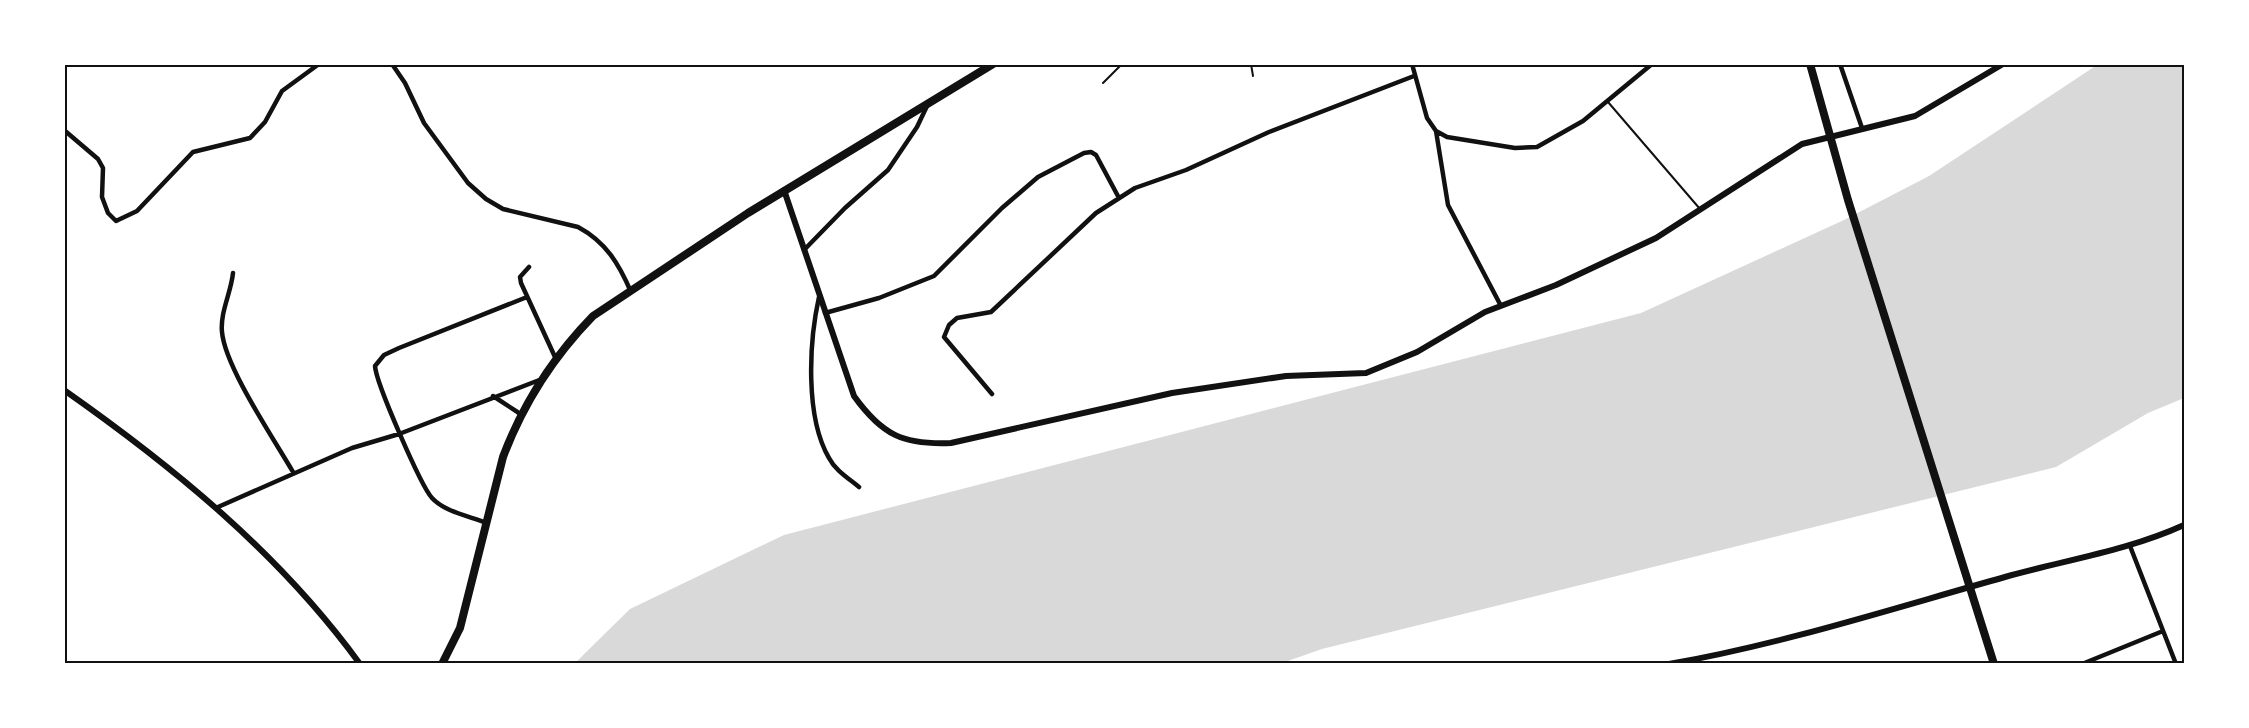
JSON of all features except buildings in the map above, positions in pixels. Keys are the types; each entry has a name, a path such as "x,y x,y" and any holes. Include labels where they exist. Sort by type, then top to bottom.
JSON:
{"main road":[{"path":"442,663 460,628 503,457 522,415 555,357 592,316 784,190 993,64"},
{"path":"1810,64 1848,200 1994,663"}],"street":[{"path":"64,130 98,159 103,168 102,198 112,219 121,219 137,210 193,152 250,138 265,123 282,91 319,64"},
{"path":"392,64 405,83 417,113 468,183 486,199 503,209 578,227 589,233 618,262 631,292"},
{"path":"1412,64 1427,118 1436,131 1448,205 1501,306"},
{"path":"1436,131 1447,137 1515,148 1537,147 1583,122 1652,64"},
{"path":"1840,64 1862,128"},
{"path":"784,190 845,376 854,396 867,415 884,430 904,440 929,444 951,443 1172,393 1286,376 1366,373 1417,352 1485,312 1556,285 1656,238 1802,144 1915,116 2003,64"},
{"path":"992,394 950,346 944,337 945,331 957,318 991,312 1096,213 1135,188 1186,170 1269,132 1414,76"},
{"path":"804,250 845,207 888,170 899,157 929,102"},
{"path":"904,116 917,124"},
{"path":"824,313 879,298 934,276 1002,208 1038,177 1084,153 1091,152 1096,155 1119,198"},
{"path":"530,267 520,277 555,357"},
{"path":"233,273 222,321 223,339 236,371 293,472"},
{"path":"487,523 445,508 431,497 399,434 375,371 379,360 399,348 527,297"},
{"path":"819,297 812,345 815,414 819,437 829,459 859,487"},
{"path":"218,507 293,472 352,448 399,434 493,396 542,380"},
{"path":"64,390 148,450 218,507 302,593 360,663"},
{"path":"493,396 522,415"},
{"path":"1669,663 1791,638 2033,569 2130,546 2184,525"},
{"path":"2130,546 2176,663"},
{"path":"2082,663 2163,631"}],"lane":[{"path":"1103,83 1122,64"},
{"path":"1251,64 1253,76"},
{"path":"1608,102 1700,210"}],"shaded area":[{"path":"2097,65 2184,65 2184,398 2148,413 2056,467 1322,649 1282,663 574,664 630,609 784,535 1641,313 1844,220 1929,176"}]}
